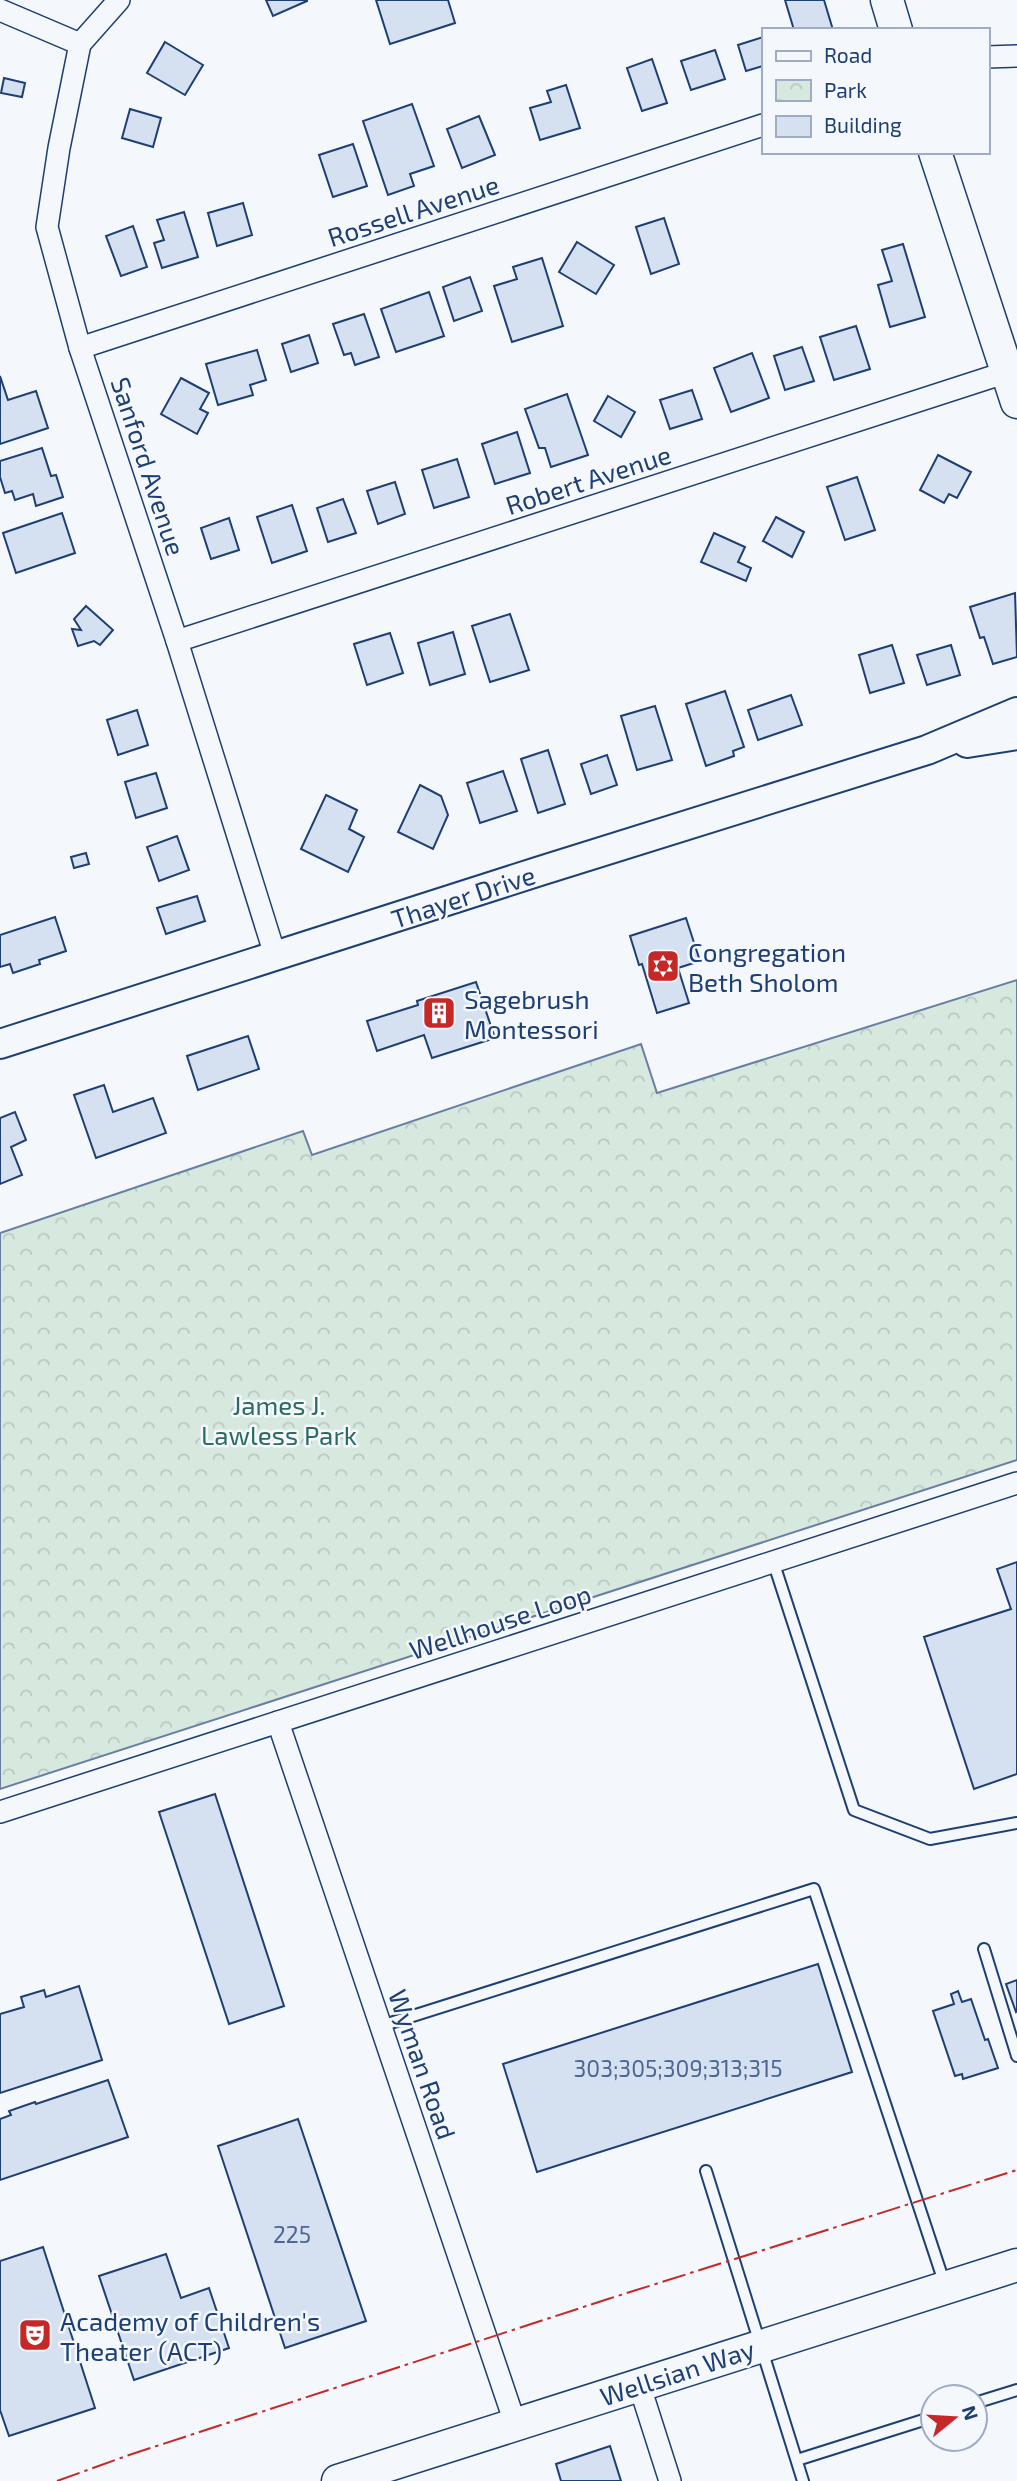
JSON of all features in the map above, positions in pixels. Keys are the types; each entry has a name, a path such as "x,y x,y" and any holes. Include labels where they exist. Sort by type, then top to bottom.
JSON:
{"main road":[{"path":"887,0 895,28"},
{"path":"935,154 1012,372 1017,402"},
{"name":"Wellsian Way","path":"338,2481 1017,2265"}],"street":[{"path":"0,10 80,44 119,0"},
{"name":"Sanford Avenue","path":"80,44 59,148 47,227 80,348 177,641 275,955"},
{"path":"989,57 1017,56"},
{"name":"Rossell Avenue","path":"80,348 762,125"},
{"name":"Robert Avenue","path":"177,641 1012,372"},
{"name":"Thayer Drive","path":"0,1044 927,750 1017,712"},
{"name":"Thayer Drive","path":"927,750 1017,735"},
{"name":"Wellhouse Loop","path":"0,1812 1017,1483"},
{"name":"Wyman Road","path":"278,1722 515,2423"},
{"path":"639,2384 670,2481"}],"lane":[{"path":"774,1561 854,1810 930,1839 1017,1823"},
{"path":"381,2026 814,1889 946,2287"},
{"path":"984,1949 1017,2056"},
{"path":"706,2171 803,2481"},
{"path":"989,2399 1017,2390"},
{"path":"797,2460 919,2421"}],"green space":[{"name":"James J. Lawless Park","path":"1017,980 1017,1460 0,1789 0,1233 303,1131 312,1155 641,1044 657,1093"}],"building":[{"path":"266,0 307,0 307,1 273,16"},
{"path":"376,0 448,0 455,23 390,44"},
{"path":"785,0 824,0 832,28 793,28"},
{"path":"762,37 762,66 746,71 738,45"},
{"path":"165,42 203,65 185,95 147,73"},
{"path":"715,50 725,79 691,90 681,61"},
{"path":"652,59 667,103 642,111 627,68"},
{"path":"4,78 25,83 22,97 1,93"},
{"path":"566,85 580,128 540,140 530,108 551,102 547,91"},
{"path":"412,104 434,166 410,174 414,186 388,195 363,121"},
{"path":"130,109 161,118 153,147 122,138"},
{"path":"479,116 495,155 462,168 447,129"},
{"path":"353,144 367,186 333,197 319,155"},
{"path":"243,203 252,235 217,246 208,213"},
{"path":"184,212 198,257 162,268 154,243 164,240 157,220"},
{"path":"664,218 679,264 651,274 636,227"},
{"path":"133,226 147,267 121,276 106,236"},
{"path":"577,242 614,265 596,294 559,272"},
{"path":"903,244 925,317 890,327 878,285 892,281 882,250"},
{"path":"542,258 563,326 512,342 494,286 517,279 513,267"},
{"path":"470,277 482,311 454,321 443,287"},
{"path":"429,292 444,336 396,352 381,309"},
{"path":"364,314 379,357 355,365 351,353 344,355 333,324"},
{"path":"856,326 870,369 834,380 820,337"},
{"path":"309,335 318,363 291,372 282,344"},
{"path":"802,347 814,381 785,390 774,356"},
{"path":"257,350 266,380 250,385 253,395 218,405 206,364"},
{"path":"752,353 769,398 731,412 714,368"},
{"path":"0,376 8,400 36,391 48,428 0,444"},
{"path":"181,378 209,393 200,409 208,413 197,434 161,414"},
{"path":"692,390 702,419 670,429 660,400"},
{"path":"567,394 588,455 551,467 545,448 539,448 525,409"},
{"path":"608,396 635,412 621,437 594,421"},
{"path":"517,432 530,473 495,484 482,444"},
{"path":"42,448 51,476 56,475 63,497 36,506 33,494 15,500 12,491 5,493 0,477 0,461"},
{"path":"938,455 971,472 957,498 949,494 944,503 920,490"},
{"path":"457,459 469,497 434,508 422,470"},
{"path":"857,477 875,530 845,540 827,487"},
{"path":"395,482 405,514 378,524 367,491"},
{"path":"343,499 356,533 328,542 317,508"},
{"path":"292,505 307,551 272,563 257,517"},
{"path":"62,513 75,553 16,573 3,533"},
{"path":"776,517 804,532 792,557 763,541"},
{"path":"229,518 239,550 211,559 201,528"},
{"path":"714,533 745,547 738,562 751,568 746,581 701,562"},
{"path":"1015,593 1017,657 993,664 984,637 980,638 970,607"},
{"path":"86,606 113,630 100,645 94,641 78,646 72,629 81,630 74,619"},
{"path":"510,614 529,670 490,682 472,626"},
{"path":"453,632 465,674 430,685 418,643"},
{"path":"390,633 403,673 367,685 354,644"},
{"path":"892,645 904,683 870,693 859,655"},
{"path":"951,645 960,675 927,685 917,655"},
{"path":"725,691 744,747 733,751 734,756 706,766 686,704"},
{"path":"791,695 802,725 758,740 748,710"},
{"path":"655,706 672,760 637,770 621,716"},
{"path":"137,710 148,745 118,755 107,720"},
{"path":"548,750 565,804 538,813 521,759"},
{"path":"607,755 617,785 591,794 581,764"},
{"path":"503,771 517,811 480,823 467,783"},
{"path":"156,773 167,808 136,818 125,782"},
{"path":"420,785 441,796 448,815 433,849 398,832"},
{"path":"326,795 357,810 349,829 364,837 348,872 301,849"},
{"path":"177,836 189,870 159,881 147,847"},
{"path":"86,853 89,864 74,868 71,857"},
{"path":"197,896 205,921 166,934 157,908"},
{"path":"55,917 66,951 13,973 10,964 0,967 0,935"},
{"name":"Congregation Beth Sholom","path":"686,918 700,961 678,968 689,1003 657,1013 630,936"},
{"name":"Sagebrush Montessori","path":"476,982 495,1038 432,1058 424,1035 377,1051 367,1021 418,1005 417,1001"},
{"path":"248,1036 259,1069 198,1090 187,1056"},
{"path":"104,1085 113,1112 153,1098 166,1133 96,1158 74,1095"},
{"path":"15,1112 26,1140 11,1147 22,1175 0,1184 0,1118"},
{"path":"1017,1562 1017,1774 974,1789 924,1637 1011,1609 997,1569"},
{"path":"215,1794 284,2006 229,2024 159,1812"},
{"path":"818,1964 852,2072 537,2172 503,2064"},
{"path":"1017,1980 1017,2011 1016,2012 1006,1984"},
{"path":"79,1986 102,2060 0,2093 0,2014 24,2007 21,1997 44,1990 46,1997"},
{"path":"958,1991 962,2002 971,1999 998,2068 963,2079 962,2074 955,2076 933,2011 954,2004 951,1994"},
{"path":"108,2080 128,2137 0,2180 0,2119 11,2115 9,2111"},
{"path":"298,2119 366,2321 285,2348 218,2146"},
{"name":"Academy of Children's Theater (ACT)","path":"43,2247 95,2408 9,2436 0,2410 0,2261"},
{"path":"166,2254 181,2298 209,2288 229,2348 134,2380 99,2276"},
{"path":"610,2446 621,2481 561,2481 556,2464"}],"power":[{"path":"57,2481 129,2455 608,2299 1017,2170"}],"place":[{"name":"Congregation Beth Sholom","path":"663,966"},
{"name":"Sagebrush Montessori","path":"439,1013"},
{"name":"Academy of Children's Theater (ACT)","path":"35,2335"}]}
